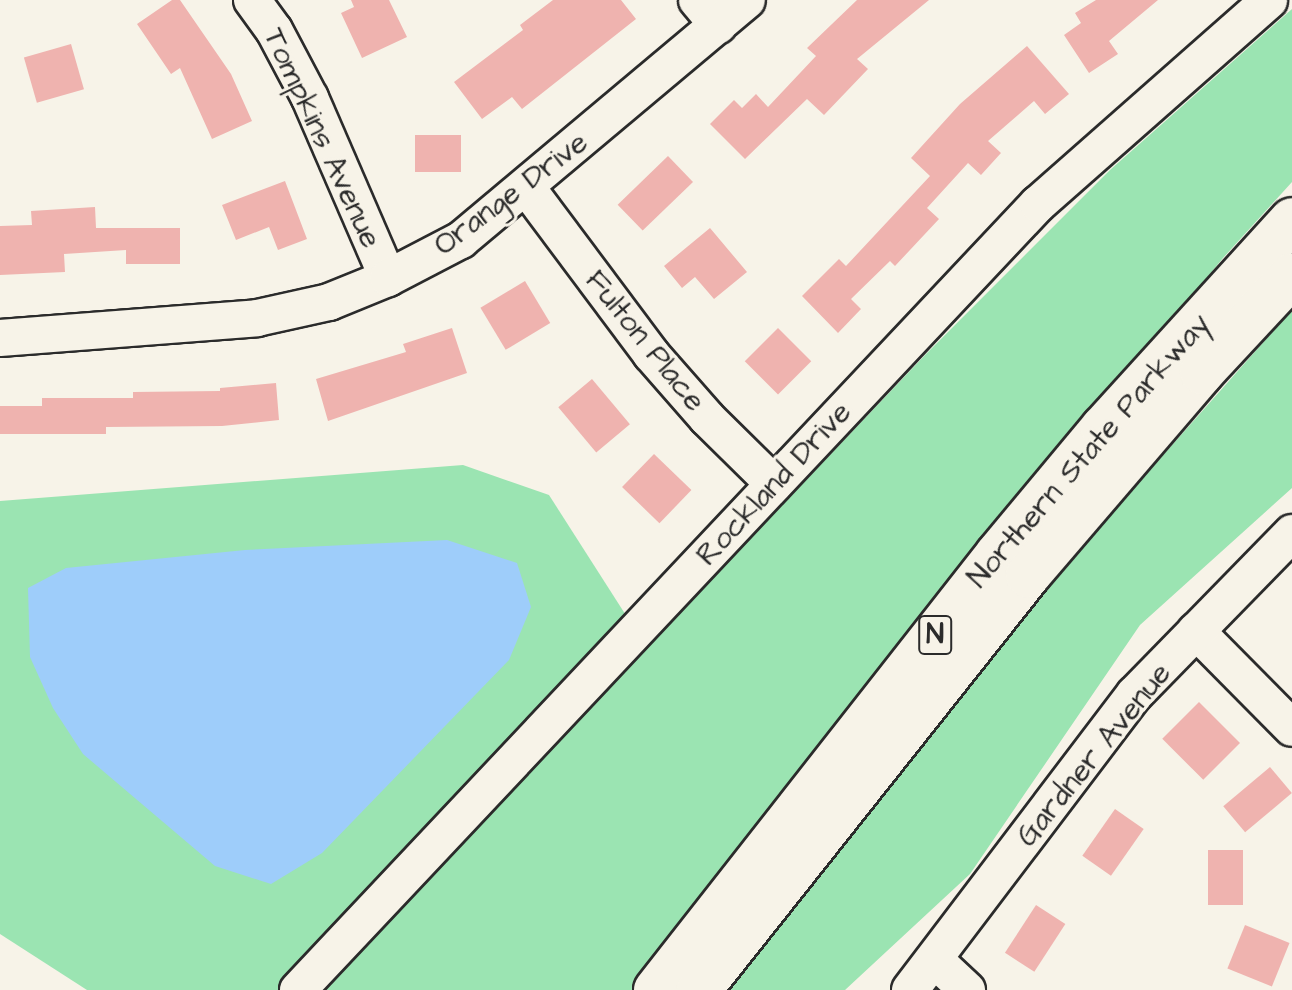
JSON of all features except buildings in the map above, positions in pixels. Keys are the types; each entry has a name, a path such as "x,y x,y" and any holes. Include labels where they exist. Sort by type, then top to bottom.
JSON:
{"highway":[{"name":"Northern State Parkway","path":"656,990 998,554 1103,428 1292,220"},
{"name":"Northern State Parkway","path":"699,990 1028,575 1202,372 1292,275"}],"street":[{"name":"Tompkins Avenue","path":"252,0 274,30 310,98 388,278"},
{"name":"Orange Drive","path":"0,338 257,318 329,302 388,278 461,240 527,188 708,12 747,0"},
{"name":"Rockland Drive","path":"298,990 1038,204 1269,0"},
{"name":"Fulton Place","path":"527,188 651,354 707,418 774,484"},
{"name":"Gardner Avenue","path":"910,990 1135,694 1292,533"},
{"path":"1196,631 1292,728"},
{"path":"935,960 967,990"}],"green space":[{"path":"1292,9 1292,182 1223,258 775,806 632,990 321,990 925,355 1110,170"},
{"path":"1292,310 1292,488 1140,625 970,874 845,990 722,990 1062,569"},
{"path":"463,465 549,495 636,631 298,990 87,990 0,934 0,501"}],"water":[{"path":"447,540 517,563 531,607 509,660 322,853 271,884 215,866 83,754 53,708 30,657 28,588 66,568 245,550"}]}
